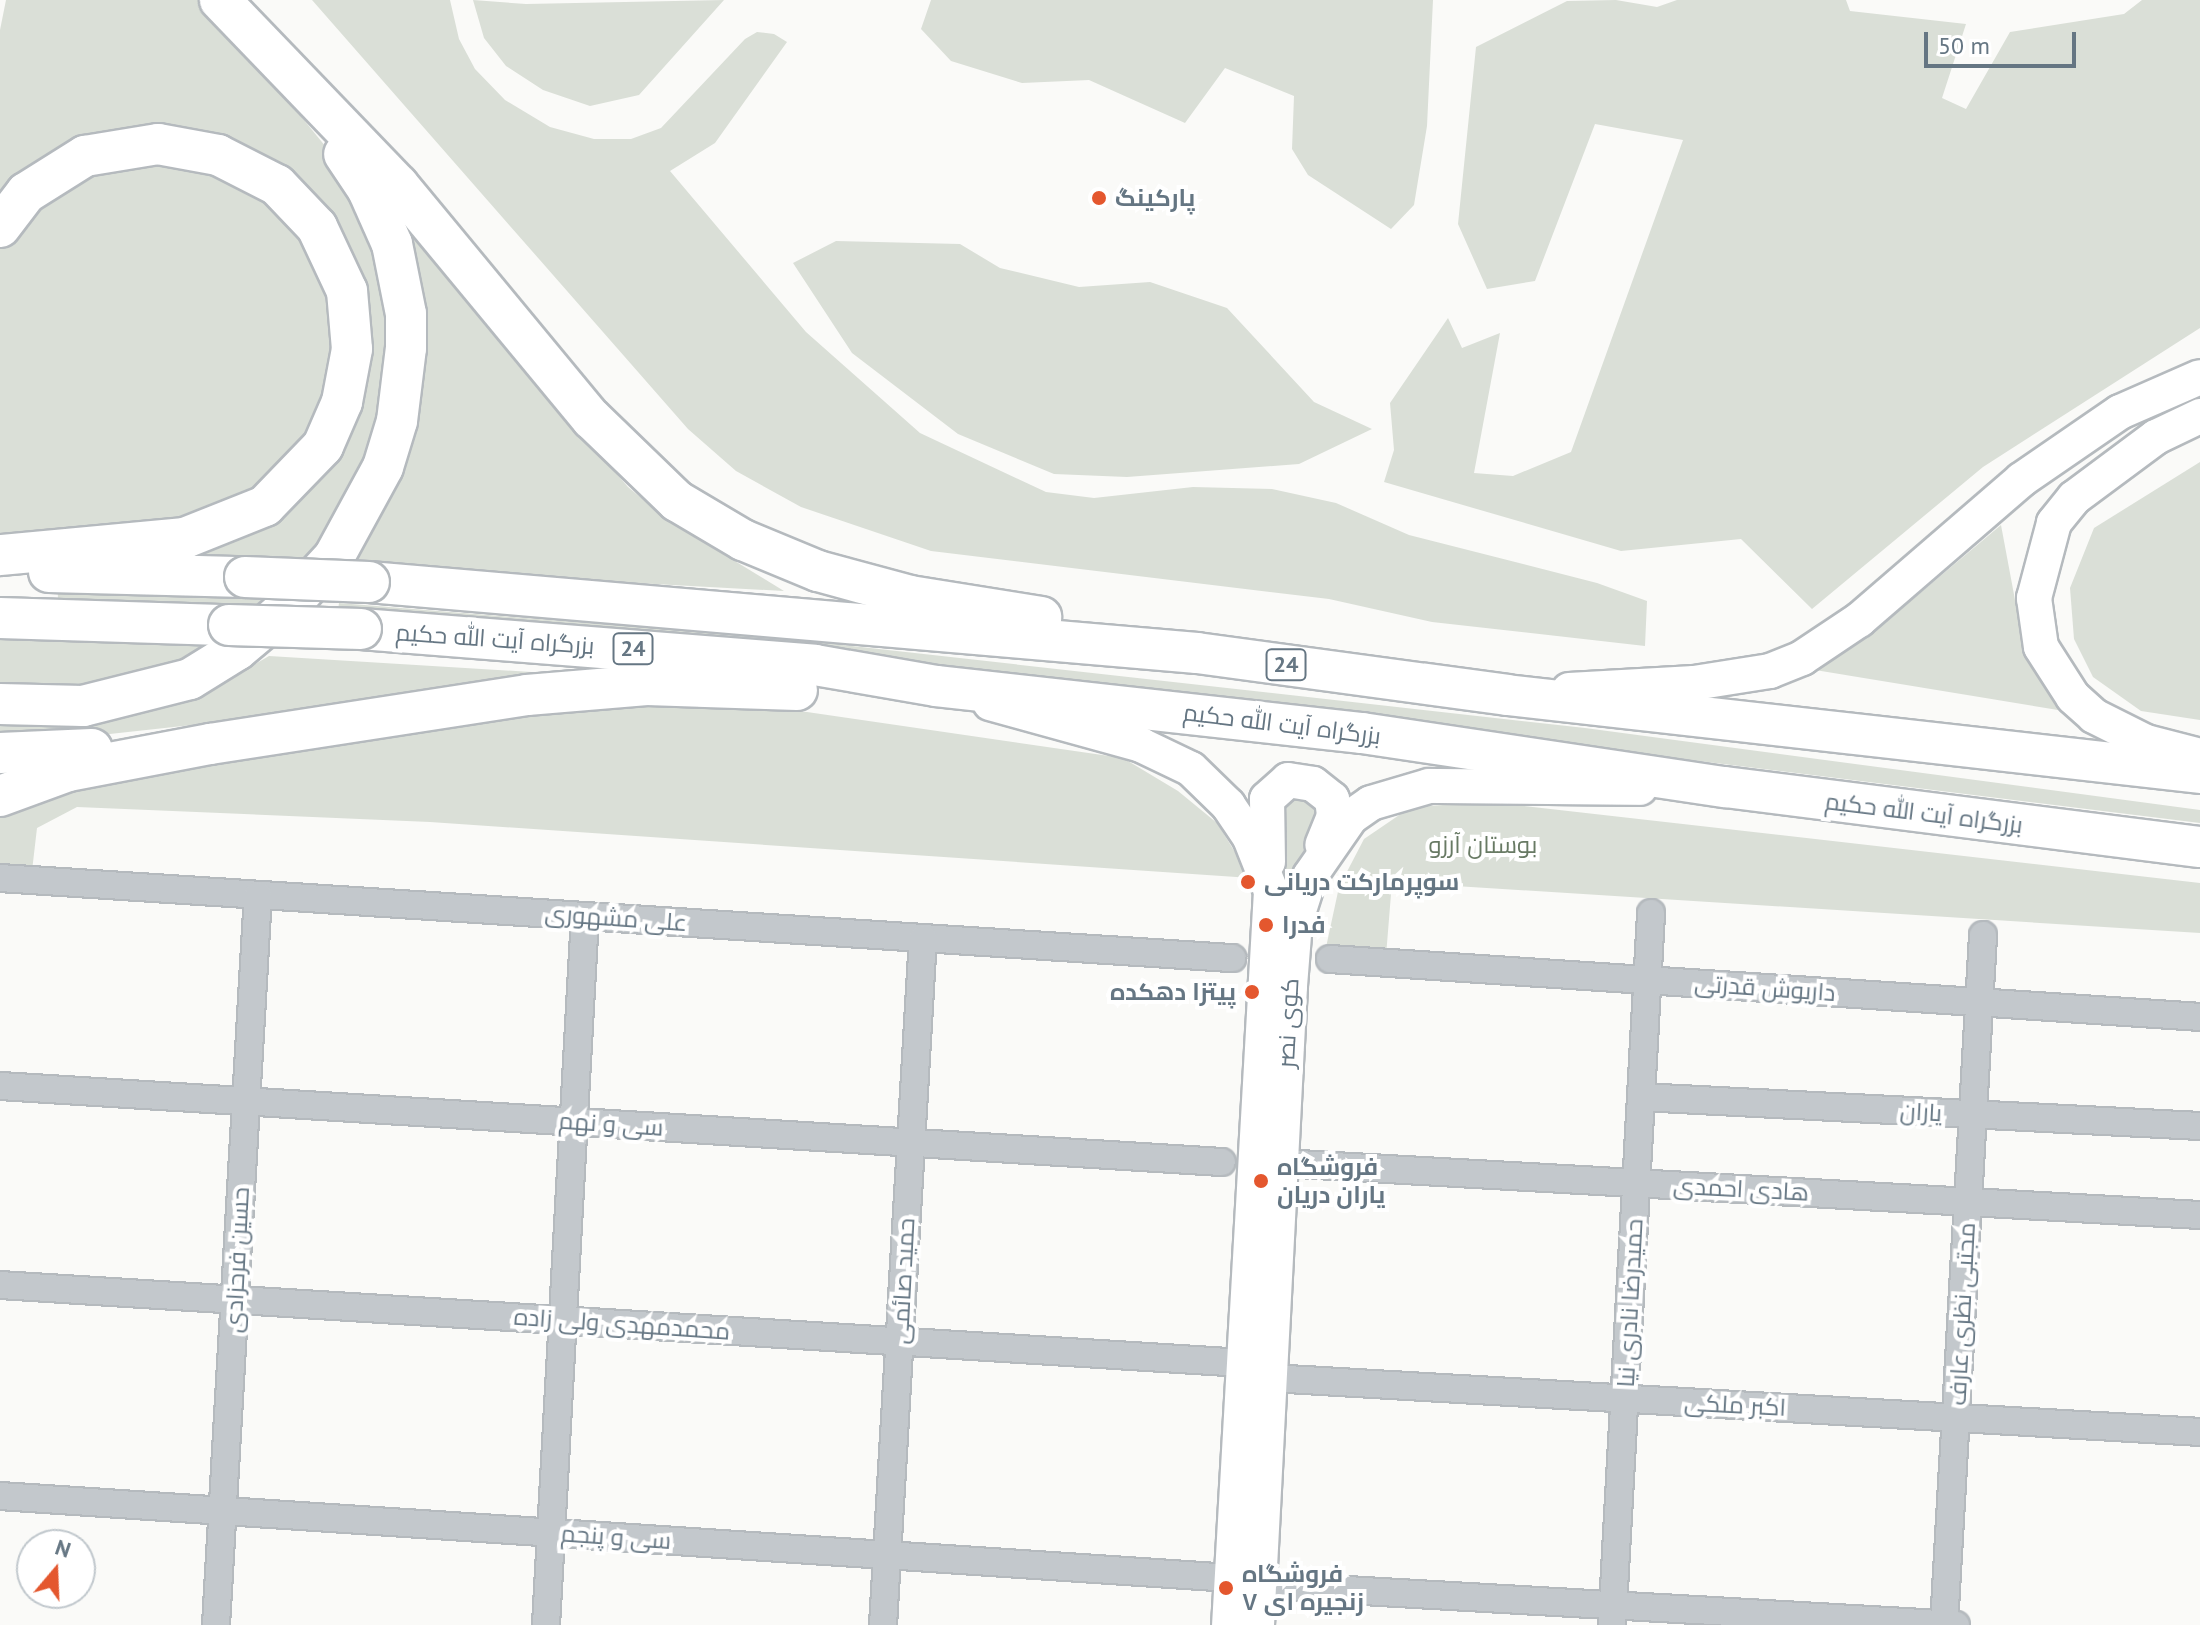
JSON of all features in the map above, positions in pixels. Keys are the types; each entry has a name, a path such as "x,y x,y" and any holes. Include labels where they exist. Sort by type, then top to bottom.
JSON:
{"highway":[{"path":"220,0 289,77 398,185 591,418 647,475 710,522 776,556 856,583 1197,653"},
{"path":"17,705 83,706 139,696 190,679 237,650 288,607 334,557 383,467 404,381 406,314 400,279 368,190 289,77"},
{"path":"0,227 26,193 85,156 158,144 218,155 277,185 317,227 347,291 352,349 342,402 323,446 265,506 185,538 0,555"},
{"name":"بزرگراه آیت الله حکیم","path":"0,570 369,582 1197,653 1507,695 2200,773"},
{"name":"بزرگراه آیت الله حکیم","path":"0,618 361,629 815,665 920,684 1362,733 1725,787 2200,847"},
{"path":"0,796 68,771 210,744 582,689 725,685 808,690 920,684"},
{"path":"9,752 210,744"}],"main road":[{"path":"1507,695 1694,683 1787,666 1859,620 2021,480 2120,412 2200,377"},
{"path":"2200,416 2145,445 2074,498 2054,523 2034,598 2041,647 2073,697 2094,716 2146,742 2200,756"},
{"name":"کوی نصر","path":"920,684 1061,726 1141,745 1178,761 1228,805 1250,838 1271,891 1256,1371 1245,1582 1229,1625"},
{"path":"1271,891 1267,799 1288,780 1324,790 1334,807 1310,876"},
{"name":"کوی نصر","path":"1256,1371 1281,1163 1295,923 1310,876 1351,817 1371,803 1429,786 1725,787"},
{"name":"کوی نصر","path":"1245,1582 1257,1625"}],"street":[{"name":"علی مشهوری","path":"0,878 1232,958"},
{"name":"حسین فرحزادی","path":"216,1625 258,895"},
{"name":"حمیدرضا نادری نیا","path":"1612,1615 1651,913"},
{"path":"546,1625 585,916"},
{"name":"مجتبی نظری عارف","path":"1944,1625 1983,935"},
{"name":"حمید صائمی","path":"883,1625 923,938"},
{"name":"داریوش قدرتی","path":"1330,959 2200,1017"},
{"name":"سی و نهم","path":"0,1086 1222,1162"},
{"name":"یاران","path":"1641,1097 2200,1126"},
{"name":"هادی احمدی","path":"1281,1163 2200,1215"},
{"name":"محمدمهدی ولی زاده","path":"0,1285 899,1341 1256,1371"},
{"name":"اکبر ملکی","path":"1256,1371 1624,1398 2200,1432"},
{"name":"سی و پنجم","path":"0,1496 887,1555 1245,1582 1612,1615 1956,1625"}],"green space":[{"path":"6,0 206,0 339,163 389,270 391,401 319,565 192,560 146,548 323,464 346,257 178,136 0,213 0,30"},
{"path":"312,0 450,0 459,39 475,69 505,100 550,127 594,139 631,139 661,128 745,39 757,32 774,34 787,42 715,143 670,171 806,332 920,433 1046,492 1094,498 1193,487 1272,489 1336,503 1409,535 1597,583 1647,601 1645,646 1432,622 1329,599 931,551 801,507 736,471 688,429"},
{"path":"473,0 526,4 724,0 639,95 590,106 543,90 506,66 484,38"},
{"path":"931,0 1433,0 1427,126 1414,205 1391,229 1308,175 1292,149 1294,96 1225,68 1185,123 1089,80 1022,83 951,61 921,29"},
{"path":"1616,0 1657,7 1677,0 1846,0 1850,11 1966,24 1942,98 1966,109 2010,32 2124,14 2142,0 2200,0 2200,328 1983,467 1812,609 1741,539 1621,551 1384,482 1394,450 1390,403 1448,318 1462,348 1500,333 1474,473 1513,476 1571,452 1683,140 1595,124 1535,281 1487,289 1458,224 1476,47 1567,1"},
{"path":"122,156 251,181 318,248 342,339 308,448 218,518 37,538 0,533 0,249 10,227 34,201"},
{"path":"391,211 628,487 669,521 784,591 342,567 386,485"},
{"path":"836,241 960,244 1000,268 1079,287 1150,282 1227,308 1314,402 1372,429 1299,464 1127,477 1054,474 958,434 852,353 793,263"},
{"path":"2200,462 2200,720 2141,711 2093,677 2074,639 2070,588 2094,528"},
{"path":"2001,525 2024,648 2064,711 1809,669 1919,594"},
{"path":"58,589 278,593 278,609 58,605"},
{"path":"339,603 798,640 1585,728 2200,810 2200,823 1230,703 337,617"},
{"path":"0,635 228,640 143,682 0,695"},
{"path":"269,656 547,673 264,717 0,746 0,725 106,719 171,705 200,696"},
{"path":"658,702 807,712 1123,758 1178,791 1217,823 1251,878 430,822 77,807 37,828 32,871 0,869 0,808 57,785 558,710"},
{"path":"1296,791 1323,813 1288,909 1279,845 1283,796"},
{"name":"بوستان آرزو","path":"1490,802 2200,883 2200,933 1392,882 1386,956 1325,952 1339,887 1364,839 1411,807"}],"place":[{"name":"پارکینگ","path":"1099,198"},
{"name":"سوپرمارکت دریانی","path":"1248,882"},
{"name":"فدرا","path":"1266,925"},
{"name":"پیتزا دهکده","path":"1252,992"},
{"name":"فروشگاه یاران دریان","path":"1261,1181"},
{"name":"فروشگاه زنجیره ای ۷","path":"1226,1588"}]}
